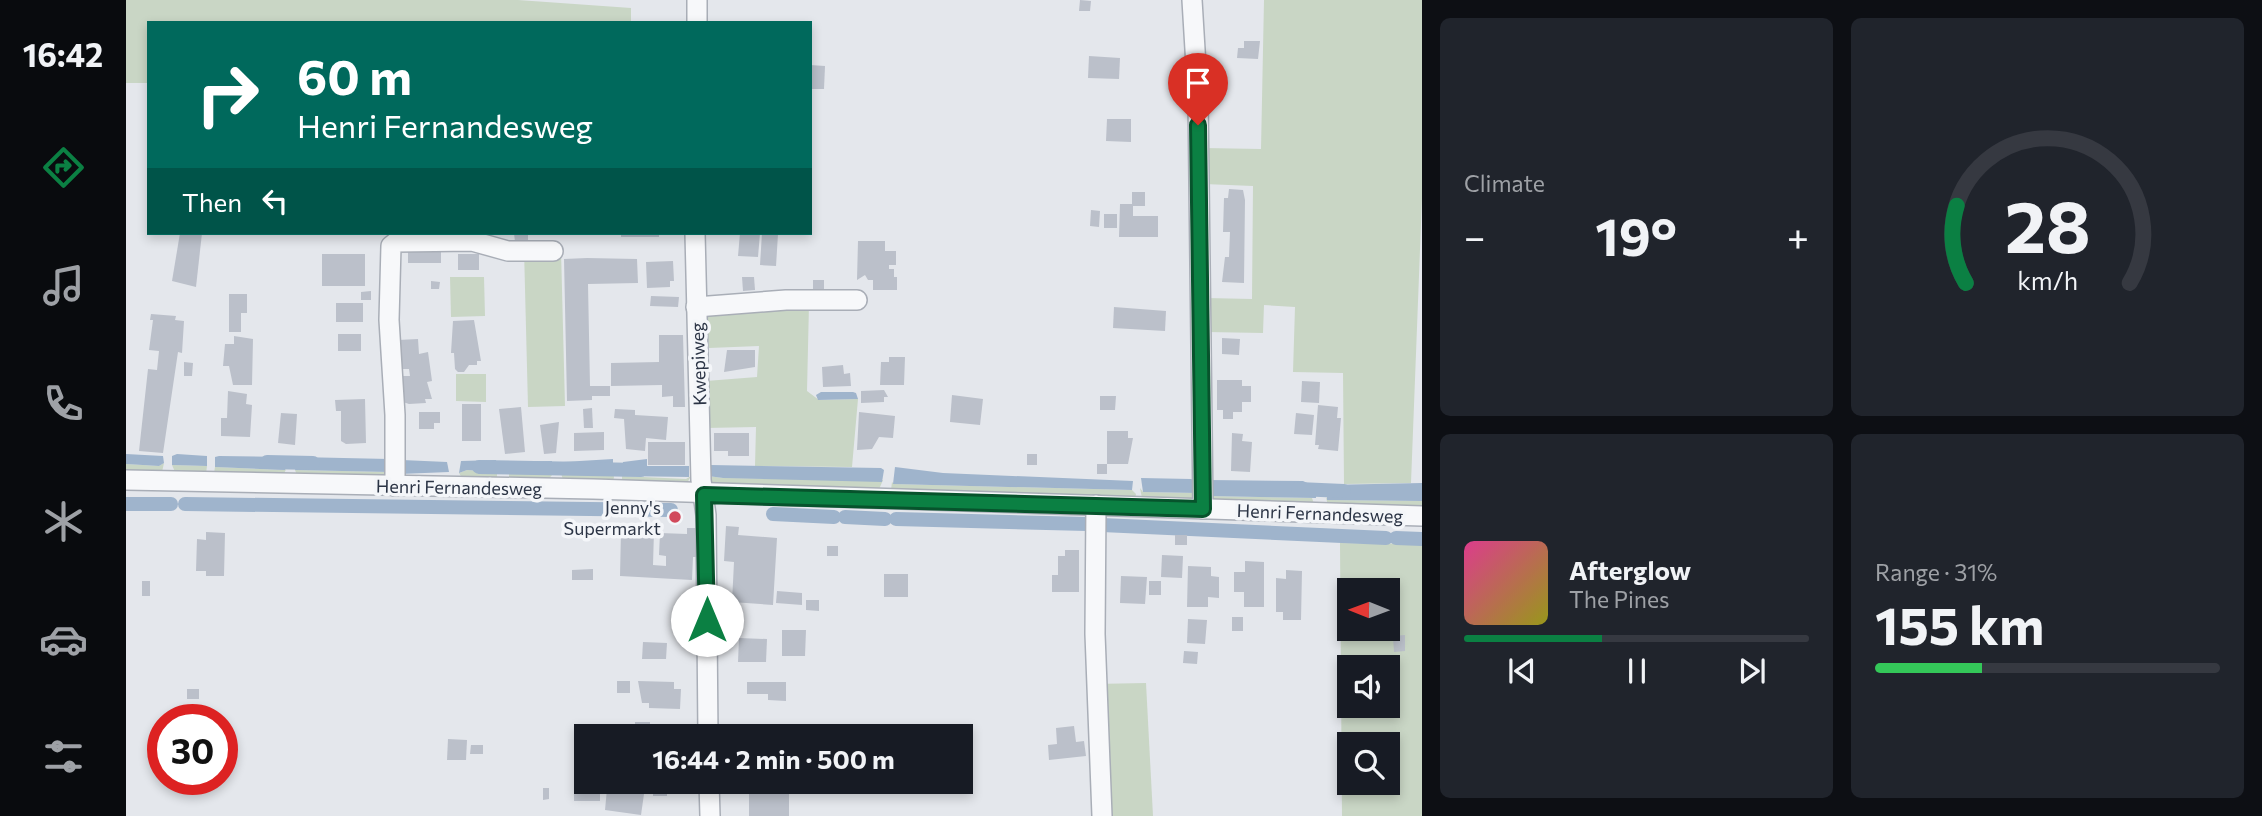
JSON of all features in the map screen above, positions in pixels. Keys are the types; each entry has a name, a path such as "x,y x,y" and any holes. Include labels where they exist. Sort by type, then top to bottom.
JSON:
{"street":[{"path":"696,0 697,21"},
{"path":"1192,0 1198,99 1204,492"},
{"name":"Kwepiweg","path":"695,235 708,724"},
{"path":"395,486 395,415 389,320 391,246 396,242 472,241 508,251 553,251"},
{"path":"696,307 786,300 858,300"},
{"name":"Henri Fernandesweg","path":"126,480 395,486 703,487 1096,505 1204,492 1422,516"},
{"path":"1096,505 1095,634 1102,816"},
{"path":"709,794 710,816"}],"green space":[{"path":"126,0 518,0 631,8 631,21 147,21 147,83 126,83"},
{"path":"1264,0 1422,0 1422,198 1411,483 1344,484 1343,373 1293,372 1295,307 1264,305 1263,333 1207,332 1206,298 1252,299 1253,186 1204,184 1204,148 1261,149"},
{"path":"524,249 561,250 565,406 528,407"},
{"path":"450,277 484,277 485,316 451,317"},
{"path":"809,304 807,391 819,400 858,399 852,467 755,466 756,427 706,428 706,381 757,377 759,346 709,348 705,311"},
{"path":"456,374 486,374 486,402 456,401"},
{"path":"164,463 162,472 126,474 126,464 159,466"},
{"path":"172,465 207,466 206,474 176,474"},
{"path":"288,465 282,478 214,473 215,467 285,470"},
{"path":"295,470 389,472 389,478 297,475"},
{"path":"467,470 497,472 497,479 462,478 459,473"},
{"path":"509,472 552,475 545,483 509,480"},
{"path":"561,473 613,474 614,477 613,482 563,480"},
{"path":"622,476 686,479 691,476 686,485 622,483"},
{"path":"708,476 883,480 877,494 710,484"},
{"path":"892,482 1132,490 1136,494 1135,498 891,490"},
{"path":"1140,488 1143,492 1197,493 1197,499 1142,498"},
{"path":"1208,496 1312,498 1314,504 1213,504"},
{"path":"1326,497 1328,500 1422,501 1422,511 1328,506"},
{"path":"1340,543 1422,544 1422,816 1342,816 1342,795 1400,795 1400,732 1341,732 1341,718 1400,718 1400,655 1341,655 1341,641 1400,641 1400,578 1340,578"},
{"path":"1146,683 1153,816 1098,816 1094,684"}],"water":[{"path":"821,392 853,392 858,399 818,400 816,395"},
{"path":"126,454 163,456 164,463 159,466 126,464"},
{"path":"172,456 207,456 207,466 172,465"},
{"path":"215,457 285,457 285,470 215,467"},
{"path":"298,457 389,459 389,472 295,470"},
{"path":"613,459 613,474 561,473 563,462"},
{"path":"647,459 647,466 689,466 689,477 622,476 623,462"},
{"path":"402,460 447,462 449,472 400,474"},
{"path":"496,460 497,472 467,470 459,473 461,461"},
{"path":"552,461 552,475 506,472 506,462"},
{"path":"708,466 884,470 882,482 723,478 708,476"},
{"path":"895,467 943,473 1133,481 1132,490 893,484"},
{"path":"1141,478 1191,479 1198,482 1197,493 1143,492"},
{"path":"1209,480 1303,481 1316,487 1316,498 1209,496"},
{"path":"1422,483 1422,501 1327,500 1327,485"}],"building":[{"path":"1080,0 1091,1 1090,11 1079,11"},
{"path":"1244,41 1260,41 1258,59 1237,58 1238,48 1244,48"},
{"path":"1089,56 1120,58 1119,79 1088,78"},
{"path":"812,65 825,66 824,89 812,89"},
{"path":"1107,119 1131,119 1131,142 1106,141"},
{"path":"1229,189 1243,190 1245,200 1244,283 1222,282 1225,257 1229,257 1230,232 1223,232 1224,198 1228,198"},
{"path":"1132,192 1145,192 1145,206 1133,206 1133,216 1158,216 1158,237 1119,237 1120,204 1132,204"},
{"path":"1091,210 1100,211 1099,227 1090,226"},
{"path":"1104,214 1117,214 1117,228 1104,228"},
{"path":"180,235 202,235 196,287 172,281"},
{"path":"514,235 528,235 528,242 515,242"},
{"path":"621,235 659,235 659,237"},
{"path":"740,235 760,235 758,257 738,256"},
{"path":"762,235 778,235 776,266 760,265"},
{"path":"858,241 885,241 885,251 896,251 896,265 889,265 889,269 894,269 897,290 873,290 873,280 868,280 865,275 857,280"},
{"path":"408,248 441,248 441,263 408,263"},
{"path":"322,254 365,254 365,286 322,286"},
{"path":"458,254 479,254 479,270 458,270"},
{"path":"564,259 637,259 638,283 588,284 590,386 610,386 610,396 567,401"},
{"path":"673,261 674,281 670,281 670,287 647,288 646,262"},
{"path":"742,277 754,277 755,290 743,291"},
{"path":"813,280 824,280 824,292 813,291"},
{"path":"431,281 440,282 439,289 431,289"},
{"path":"371,291 371,300 361,300 361,292"},
{"path":"229,294 247,294 247,313 241,313 241,332 229,332"},
{"path":"651,296 679,297 678,307 650,306"},
{"path":"336,303 363,303 363,322 336,322"},
{"path":"1114,307 1166,311 1165,331 1113,328"},
{"path":"151,314 176,316 175,320 184,321 182,353 178,352 163,453 139,451 148,369 157,370 159,351 149,350 153,320 150,320"},
{"path":"474,320 481,361 477,361 477,365 469,365 464,372 458,372 455,369 454,353 451,353 453,321"},
{"path":"338,334 361,334 361,351 338,351"},
{"path":"659,335 683,335 685,407 673,407 673,396 662,397 662,385 611,386 611,363 659,362"},
{"path":"234,336 253,339 252,385 233,385 229,366 223,366 225,344 234,344"},
{"path":"1222,338 1240,339 1239,355 1222,354"},
{"path":"418,339 419,354 428,352 432,381 427,382 432,399 425,399 426,403 409,404 403,402 401,376 410,376 409,369 400,369 398,340"},
{"path":"727,350 755,350 755,367 724,372"},
{"path":"889,357 905,357 904,385 880,385 881,362 889,362"},
{"path":"184,362 193,363 192,376 184,376"},
{"path":"843,365 844,374 850,373 851,386 823,387 822,367"},
{"path":"1217,380 1242,380 1242,386 1251,386 1251,402 1242,402 1242,412 1233,412 1233,419 1223,419 1223,410 1217,410"},
{"path":"1302,381 1320,382 1319,403 1301,402"},
{"path":"884,390 888,397 884,397 884,402 861,403 861,391"},
{"path":"228,391 247,394 246,404 252,405 250,437 221,436 221,418 227,418"},
{"path":"952,395 983,399 980,425 950,422"},
{"path":"1100,396 1116,396 1115,410 1100,410"},
{"path":"365,399 366,443 346,444 341,441 341,411 336,411 335,400"},
{"path":"462,404 481,404 481,441 462,441"},
{"path":"1318,405 1338,407 1337,418 1341,418 1338,451 1318,449 1319,445 1315,445"},
{"path":"521,407 525,452 505,454 499,409"},
{"path":"592,408 593,428 584,428 583,409"},
{"path":"615,409 635,410 635,415 668,417 666,440 646,438 645,451 626,449 624,419 614,418"},
{"path":"419,412 440,412 440,423 434,423 434,429 419,429"},
{"path":"859,412 895,416 893,438 879,437 872,449 857,450"},
{"path":"281,413 297,414 295,445 278,443"},
{"path":"1296,413 1314,415 1312,435 1294,434"},
{"path":"559,422 556,453 544,454 540,425"},
{"path":"1107,431 1128,431 1128,438 1133,438 1128,464 1107,464"},
{"path":"604,432 604,450 574,451 574,433"},
{"path":"714,433 749,433 749,456 728,456 728,451 714,451"},
{"path":"1232,433 1243,434 1242,441 1252,442 1250,472 1231,471"},
{"path":"648,442 685,442 685,465 648,465"},
{"path":"1027,454 1037,454 1037,465 1027,465"},
{"path":"1097,464 1107,464 1107,474 1097,474"},
{"path":"726,526 739,527 738,535 777,538 773,605 732,602 734,562 724,561"},
{"path":"687,528 702,528 701,557 693,557 692,580 620,576 621,530 654,531 653,565 666,566 666,556 659,555 660,533 687,534"},
{"path":"206,532 225,533 224,576 206,576 206,571 196,571 197,539 206,540"},
{"path":"1175,535 1187,535 1187,545 1175,545"},
{"path":"827,546 838,546 838,556 827,556"},
{"path":"1065,550 1079,550 1079,592 1052,592 1052,575 1058,575 1058,556 1065,556"},
{"path":"1162,555 1183,556 1182,578 1161,577"},
{"path":"1245,561 1264,562 1264,607 1244,607 1244,592 1234,592 1234,572 1245,572"},
{"path":"1188,566 1211,567 1211,576 1219,577 1219,598 1208,597 1208,607 1187,607"},
{"path":"593,569 593,580 572,580 572,570"},
{"path":"1286,570 1302,571 1301,620 1283,620 1283,612 1276,612 1276,578 1286,579"},
{"path":"884,574 908,574 908,597 884,597"},
{"path":"1121,576 1147,577 1145,604 1120,603"},
{"path":"142,581 150,581 150,596 142,596"},
{"path":"1149,581 1161,581 1161,595 1149,595"},
{"path":"777,591 802,593 802,605 776,603"},
{"path":"806,600 819,600 819,611 806,610"},
{"path":"1232,617 1243,617 1243,631 1232,631"},
{"path":"1188,619 1207,620 1205,644 1187,643"},
{"path":"782,630 806,630 805,656 782,656"},
{"path":"1400,635 1405,635 1405,651 1394,652 1393,641 1400,641"},
{"path":"739,638 767,639 766,662 738,662"},
{"path":"643,642 667,643 666,659 642,659"},
{"path":"1184,651 1198,652 1197,664 1183,663"},
{"path":"617,681 630,681 630,693 617,693"},
{"path":"638,681 674,682 674,689 681,689 680,709 649,708 649,703 642,703"},
{"path":"747,682 786,682 786,701 768,700 768,694 747,694"},
{"path":"187,689 199,689 199,699 187,699"},
{"path":"1074,726 1076,742 1084,741 1086,756 1049,760 1048,745 1057,744 1056,728"},
{"path":"448,739 467,740 466,760 447,760"},
{"path":"471,745 483,745 483,754 470,754"},
{"path":"543,788 549,788 549,799 543,800"},
{"path":"574,794 600,794 600,801 574,801"},
{"path":"607,794 644,794 641,815 605,810"},
{"path":"749,794 789,794 789,816 749,816"}],"waterway":[{"path":"267,462 313,463"},
{"path":"479,467 641,470"},
{"path":"1298,489 1344,491"},
{"path":"126,504 171,504"},
{"path":"185,504 671,510"},
{"path":"773,514 834,517"},
{"path":"845,517 885,519"},
{"path":"896,519 1087,524"},
{"path":"1102,525 1386,538"},
{"path":"1396,538 1422,539"}],"place":[{"name":"Jenny's Supermarkt","path":"675,517"}],"route":[{"path":"707,620 704,495 781,495 1203,509 1198,125"}]}
